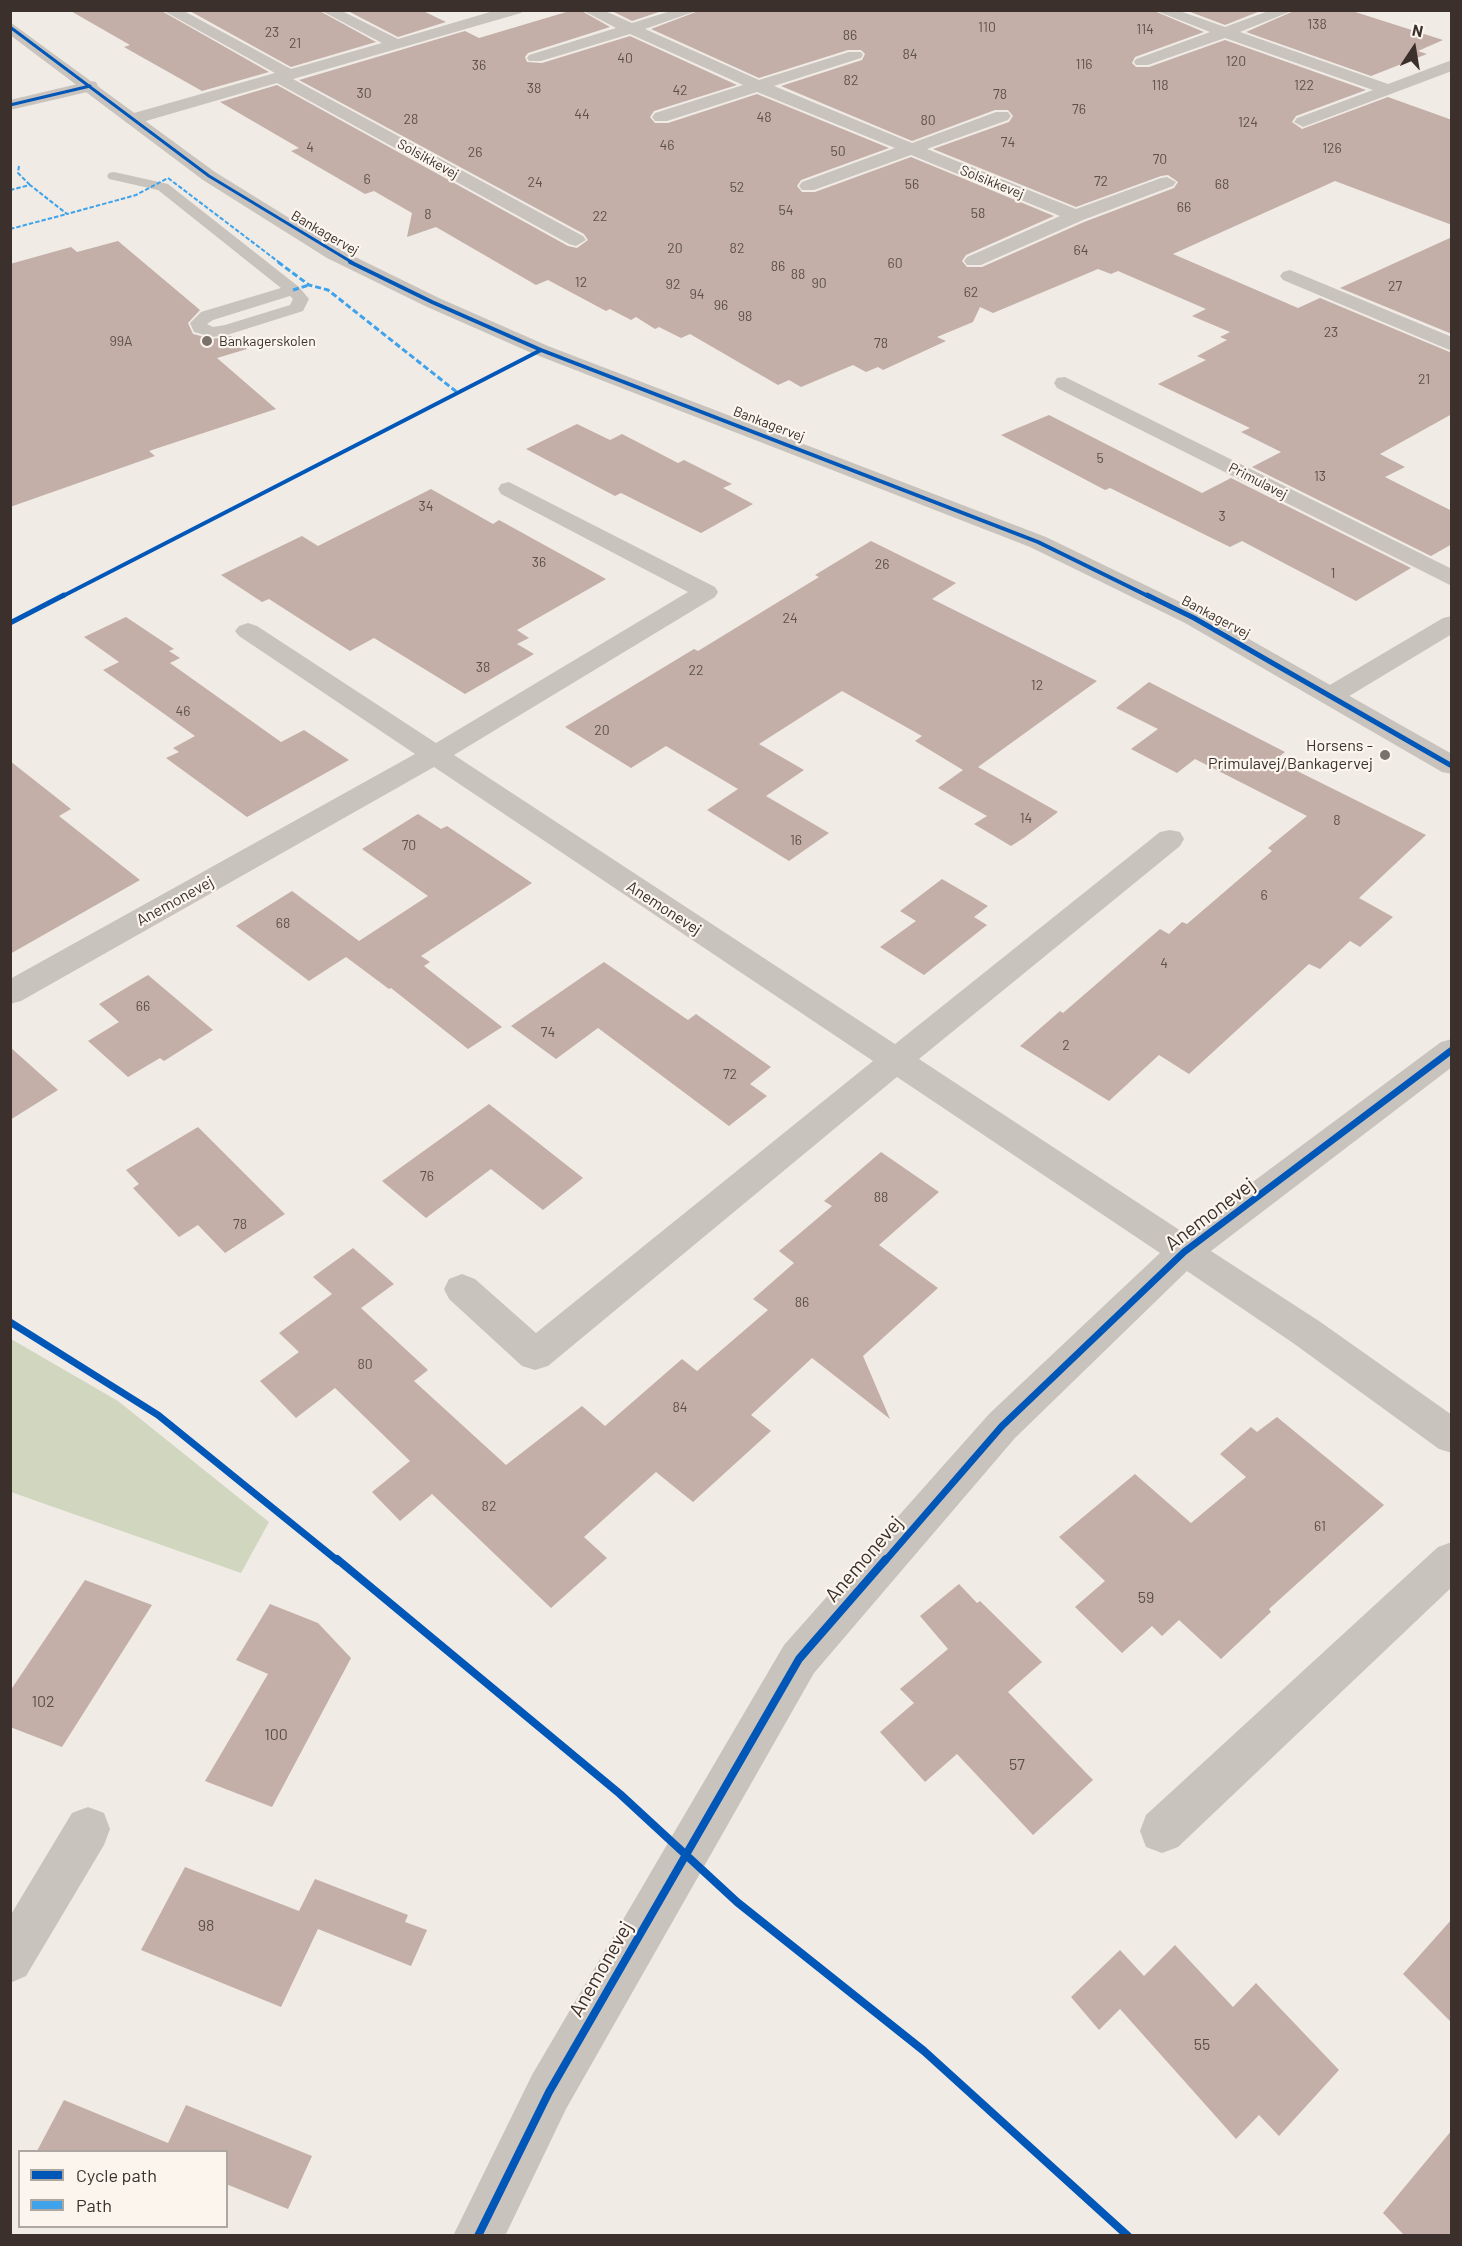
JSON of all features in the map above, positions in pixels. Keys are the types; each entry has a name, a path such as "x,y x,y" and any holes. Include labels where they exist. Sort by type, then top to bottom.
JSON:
{"street":[{"name":"Solsikkevej","path":"168,10 576,240"},
{"path":"327,10 397,44"},
{"path":"133,119 397,44 491,13 516,10"},
{"name":"Solsikkevej","path":"589,10 758,86 907,149 1076,216"},
{"path":"535,58 692,10"},
{"path":"1161,10 1390,90"},
{"path":"1142,62 1287,10"},
{"name":"Bankagervej","path":"10,27 209,176 334,254 432,302 541,350 1038,542 1194,618 1332,695 1452,766"},
{"path":"661,117 855,55"},
{"path":"1303,122 1452,65"},
{"path":"10,105 90,86"},
{"path":"808,186 1002,116"},
{"path":"974,261 1076,216 1167,182"},
{"path":"1290,276 1452,345"},
{"name":"Primulavej","path":"1065,383 1452,579"},
{"name":"Anemonevej","path":"10,993 433,756 706,592 509,489"},
{"path":"1332,695 1452,623"},
{"name":"Anemonevej","path":"248,632 1306,1332 1452,1437"},
{"path":"462,1288 535,1354 1170,839"},
{"name":"Anemonevej","path":"478,2235 549,2092 800,1659 1002,1426 1184,1252 1452,1050"},
{"path":"1162,1832 1452,1560"},
{"path":"10,1960 88,1829"}],"lane":[{"path":"114,176 163,187 292,290 301,299 297,308 222,331 207,331 198,326 200,320 207,316 292,290"}],"green space":[{"path":"11,1339 118,1401 269,1522 241,1573 11,1492"}],"building":[{"path":"69,10 160,10 269,72 202,91 124,47 130,45"},
{"path":"188,10 318,10 376,42 291,67"},
{"path":"346,10 421,10 446,22 398,37"},
{"path":"573,10 580,10 610,27 528,53 525,57 527,62 542,63 630,36 737,85 654,111 650,117 655,123 668,123 757,94 889,148 801,180 797,186 802,192 815,192 911,157 1054,216 966,255 962,261 967,267 982,267 1084,222 1174,188 1178,182 1168,175 1161,176 1076,207 933,149 1009,122 1013,116 1008,110 995,110 912,141 781,86 862,60 865,54 861,50 848,50 759,78 651,29 701,10 1152,10 1204,32 1135,57 1132,63 1136,67 1149,67 1225,40 1366,90 1296,116 1292,122 1302,129 1388,97 1452,120 1452,225 1335,181 1173,254 1298,308 1320,298 1452,353 1452,414 1380,454 1405,467 1385,477 1452,511 1452,544 1431,556 1252,467 1281,452 1241,432 1250,428 1158,384 1206,360 1197,356 1227,340 1220,337 1230,332 1192,316 1206,309 1118,271 1111,274 1098,269 993,313 980,307 973,322 937,337 946,341 883,370 878,367 866,372 853,365 801,387 789,380 778,385 690,334 681,338 659,327 655,329 636,317 631,320 610,309 606,311 548,280 536,285 436,227 407,237 412,213 374,191 365,194 291,151 299,148 220,102 277,85 568,246 577,248 588,240 584,234 299,80 465,31 479,38"},
{"path":"610,10 665,10 632,21"},
{"path":"1185,10 1263,10 1225,25"},
{"path":"1296,10 1349,10 1443,40 1418,51 1427,54 1371,76 1246,32"},
{"path":"1452,237 1452,334 1340,288"},
{"path":"118,241 200,310 188,323 193,334 212,339 231,336 247,349 217,358 276,409 149,451 155,456 10,507 10,264 71,247 77,252"},
{"path":"1049,415 1202,493 1231,478 1411,568 1356,601 1242,541 1230,547 1110,488 1105,490 1001,435"},
{"path":"577,424 610,440 622,434 678,463 684,460 732,484 723,488 753,504 701,533 621,493 615,496 526,449"},
{"path":"431,489 493,524 499,520 606,579 517,630 529,638 517,644 534,654 465,694 374,638 350,651 269,599 262,602 221,575 302,536 318,546"},
{"path":"871,541 956,583 932,599 1097,681 978,767 1058,812 1011,846 974,824 987,816 938,788 963,770 915,741 922,736 842,691 759,744 804,770 766,796 829,833 789,861 707,810 738,789 666,746 631,768 565,727 694,649 698,651 819,577 815,575"},
{"path":"126,617 174,649 169,651 180,658 170,663 281,742 304,730 349,760 247,817 166,758 179,752 173,748 195,736 103,670 119,662 84,637"},
{"path":"1149,682 1285,752 1275,760 1426,835 1359,898 1393,917 1360,947 1350,941 1320,969 1309,964 1189,1074 1159,1055 1109,1101 1020,1046 1060,1011 1063,1013 1160,929 1169,934 1182,922 1187,924 1272,851 1268,848 1307,816 1195,759 1177,773 1131,749 1158,729 1116,708"},
{"path":"10,761 71,809 59,816 140,880 10,954"},
{"path":"418,814 441,829 447,826 532,883 421,956 430,962 424,966 502,1027 468,1049 391,988 389,989 346,957 309,981 236,926 292,891 359,941 428,896 362,849"},
{"path":"942,879 988,906 974,917 987,925 924,975 880,947 916,921 900,911"},
{"path":"604,962 688,1020 696,1014 771,1067 750,1084 767,1096 729,1126 598,1028 556,1059 511,1026"},
{"path":"148,975 213,1030 164,1061 160,1058 128,1077 88,1041 119,1022 99,1004"},
{"path":"10,1047 58,1090 10,1120"},
{"path":"489,1104 583,1178 543,1210 491,1169 426,1218 382,1181"},
{"path":"198,1127 285,1214 225,1253 198,1225 179,1237 133,1188 139,1184 126,1170"},
{"path":"881,1152 939,1192 879,1245 938,1288 863,1356 890,1419 812,1358 751,1415 771,1431 693,1502 656,1472 584,1537 607,1558 551,1608 432,1494 400,1521 372,1492 410,1461 335,1388 296,1418 260,1381 299,1352 279,1333 332,1294 313,1277 353,1248 394,1284 361,1308 428,1370 414,1381 506,1465 582,1406 605,1426 682,1359 697,1371 768,1310 753,1299 794,1263 779,1251 832,1206 824,1201"},
{"path":"1277,1417 1384,1505 1269,1609 1271,1612 1221,1659 1179,1620 1162,1636 1152,1626 1122,1653 1075,1607 1105,1581 1059,1537 1135,1474 1191,1523 1246,1477 1220,1454 1251,1427 1257,1432"},
{"path":"85,1580 152,1605 62,1747 10,1727 10,1691"},
{"path":"959,1584 977,1603 980,1601 1042,1662 1008,1692 1093,1780 1033,1835 957,1754 925,1782 880,1732 914,1703 900,1689 948,1649 920,1616"},
{"path":"270,1604 318,1623 351,1658 272,1807 205,1781 268,1674 236,1660"},
{"path":"185,1867 299,1911 315,1879 408,1915 405,1922 427,1930 411,1966 318,1929 281,2007 141,1950"},
{"path":"1452,1919 1452,2023 1403,1974"},
{"path":"1175,1945 1233,2007 1256,1983 1339,2070 1279,2136 1259,2115 1236,2139 1120,2009 1099,2030 1071,1997 1120,1950 1144,1976"},
{"path":"64,2100 168,2143 186,2105 312,2156 288,2209 228,2185 228,2150 38,2150"},
{"path":"1452,2130 1452,2235 1404,2235 1383,2213"}],"marked path":[{"path":"19,166 18,173 30,185"},
{"path":"10,190 30,185 67,214 136,195 168,178 309,285 328,290 458,393"},
{"path":"10,229 67,214"},
{"path":"293,290 309,285"}],"cycle path":[{"path":"10,27 209,176 334,254 432,302 541,350 1038,542 1194,618 1452,766"},
{"path":"10,105 90,86"},
{"path":"10,623 541,350"},
{"path":"478,2236 549,2092 799,1659 1002,1426 1184,1252 1452,1050"},
{"path":"10,1322 158,1415 299,1528 620,1794 737,1902 924,2051 1128,2236"}],"place":[{"name":"Bankagerskolen","path":"207,341"},
{"name":"Horsens - Primulavej/Bankagervej","path":"1385,755"}]}
